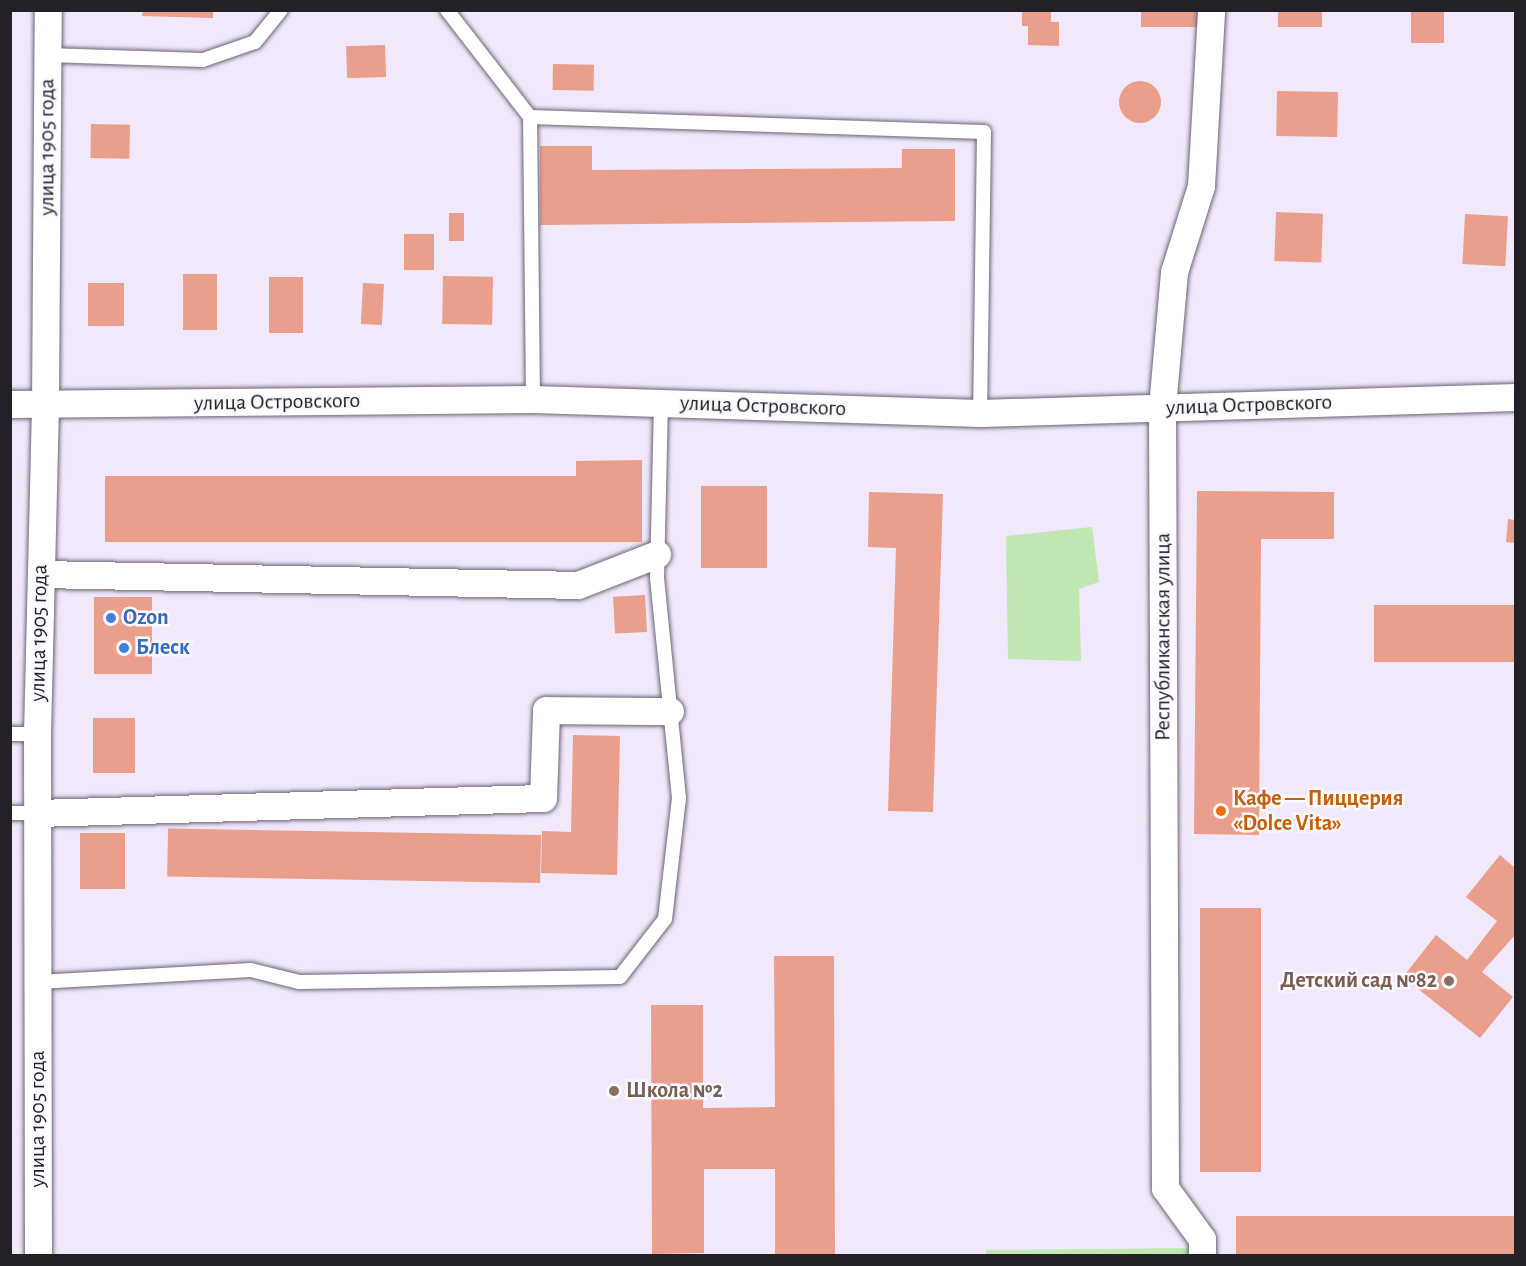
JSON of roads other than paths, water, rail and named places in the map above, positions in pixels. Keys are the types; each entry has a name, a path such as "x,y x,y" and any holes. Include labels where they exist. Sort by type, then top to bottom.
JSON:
{"street":[{"name":"улица 1905 года","path":"38,1256 37,734 45,404 48,10"},
{"name":"Республиканская улица","path":"1203,1256 1202,1239 1165,1188 1162,407 1174,272 1201,186 1211,10"},
{"name":"улица Островского","path":"10,404 533,399 980,413 1515,397"},
{"path":"41,574 578,585 657,554"},
{"path":"37,813 543,798 546,710 670,711"}],"lane":[{"path":"47,55 203,60 255,42 281,10"},
{"path":"447,10 530,117 533,399"},
{"path":"530,117 984,132 980,413"},
{"path":"38,982 251,970 299,982 620,977 664,919 678,798 657,554 661,403"},
{"path":"10,734 37,734"},
{"path":"10,813 37,813"}],"place":[{"name":"Ozon","path":"111,618"},
{"name":"Блеск","path":"124,648"},
{"name":"Кафе — Пиццерия «Dolce Vita»","path":"1221,811"},
{"name":"Детский сад №82","path":"1449,981"},
{"name":"Школа №2","path":"614,1091"}]}
